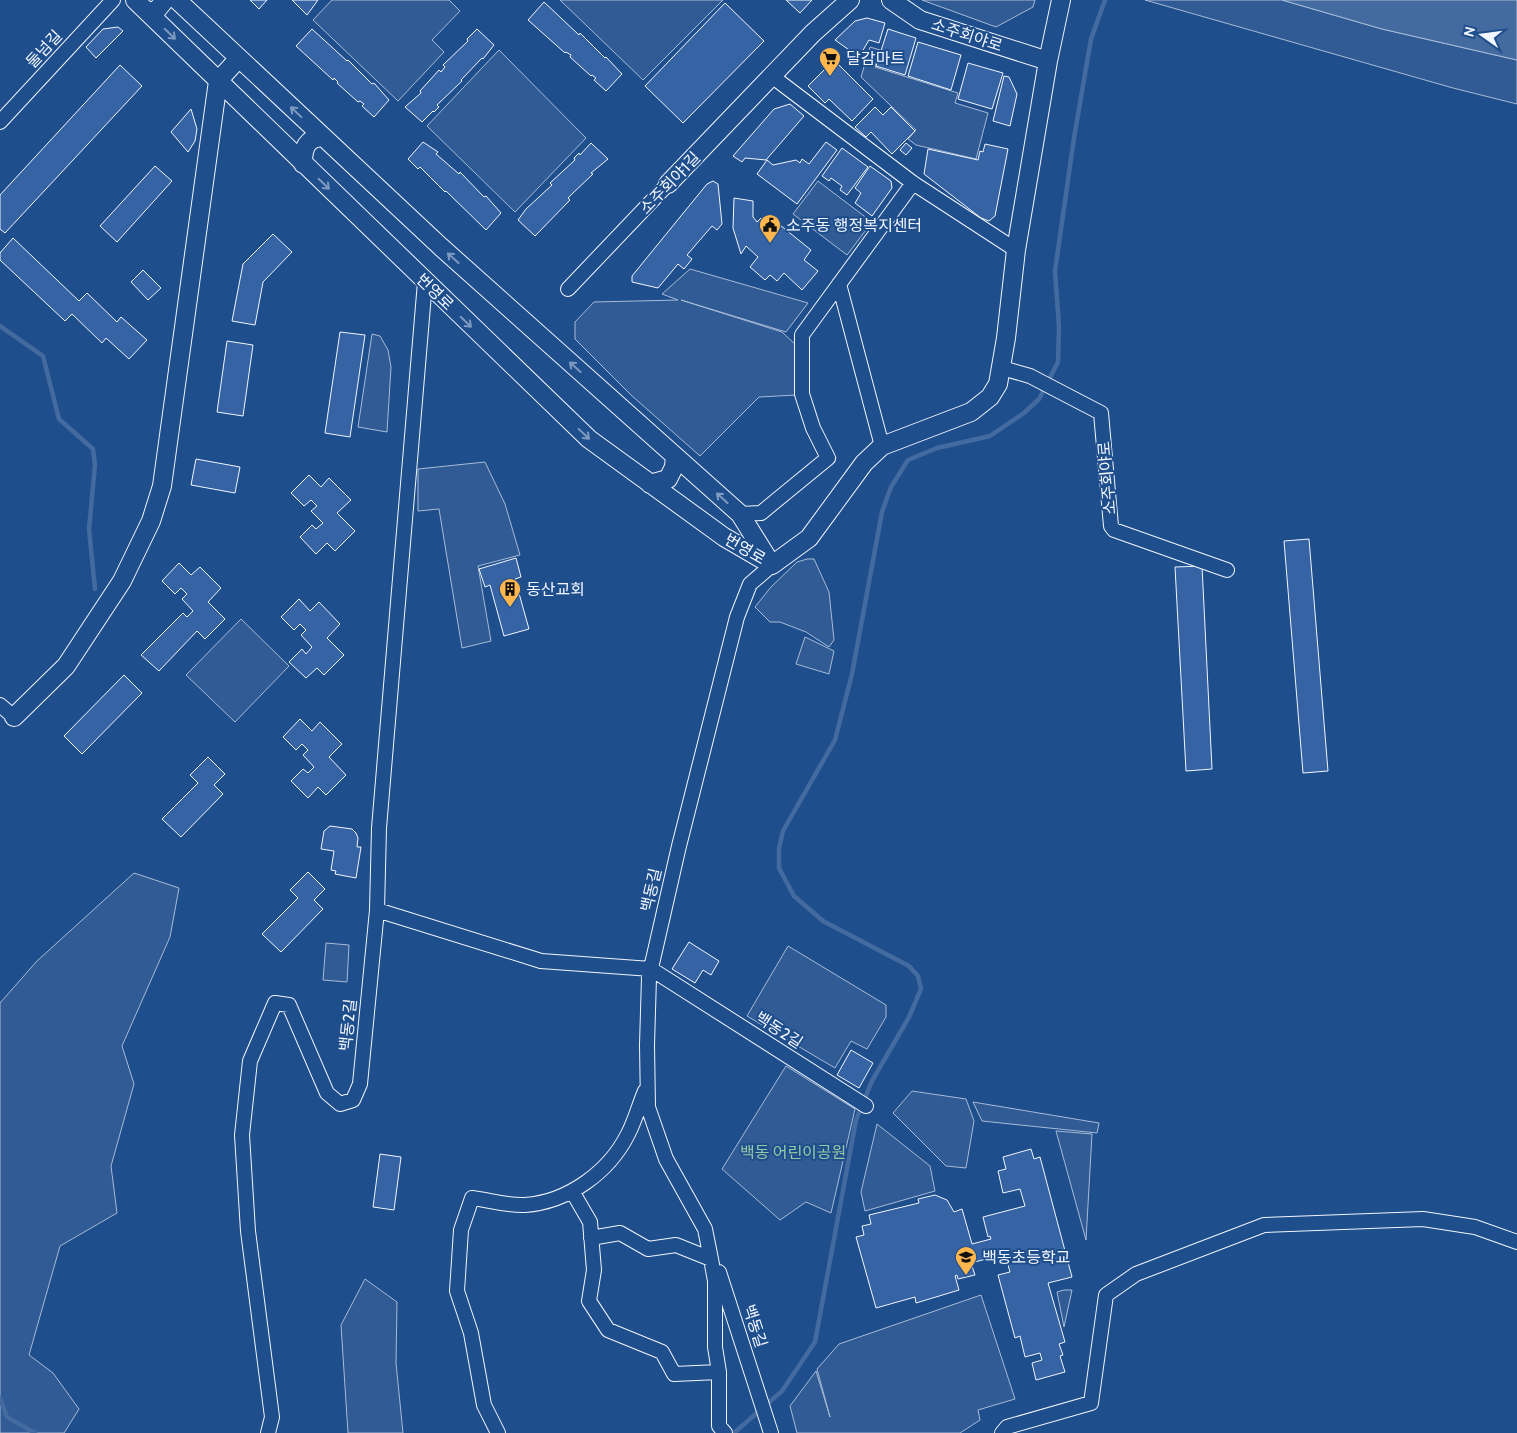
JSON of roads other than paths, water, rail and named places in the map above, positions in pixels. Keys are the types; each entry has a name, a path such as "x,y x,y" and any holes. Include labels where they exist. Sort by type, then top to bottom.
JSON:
{"street":[{"name":"둘넘길","path":"0,122 113,0"},
{"path":"141,6 153,12 160,9 166,0"},
{"name":"번영로","path":"177,0 448,254 740,514 772,565"},
{"name":"소주회야1길","path":"568,289 773,77 813,33 850,0"},
{"name":"소주회야로","path":"891,0 920,20 1048,61"},
{"path":"772,565 809,538 864,463 882,446 979,408 990,397 998,384 1002,368 1016,250 1048,61 1061,0"},
{"name":"번영로","path":"141,6 589,439 724,537 772,565"},
{"path":"0,705 14,717 66,666 122,580 154,512 162,486 218,81 239,58"},
{"path":"773,77 913,183 1016,250"},
{"path":"303,164 304,148 307,143 313,139 323,137"},
{"path":"740,514 761,513 828,458 813,428 802,394 802,335 913,183"},
{"path":"377,910 380,818 425,282"},
{"path":"839,284 882,446"},
{"name":"소주회야로","path":"1002,368 1030,376 1101,413 1111,526 1114,530 1227,570"},
{"path":"650,484 668,479 674,467 675,456"},
{"name":"백동길","path":"771,1433 705,1229 666,1159 648,1107 648,1082 651,969 678,846 737,617 750,584 772,565"},
{"name":"백동2길","path":"268,1433 272,1416 248,1231 242,1135 250,1061 275,1003 289,1005 327,1093 340,1104 353,1100 360,1084 377,910 541,961 651,969 866,1106"},
{"path":"498,1433 484,1405 471,1333 457,1290 461,1230 472,1198 524,1205 554,1200 583,1185 617,1153 629,1133 648,1082"},
{"path":"572,1191 590,1222 594,1270 589,1301 608,1330 662,1352 674,1374 719,1372"},
{"path":"1002,1433 1007,1427 1090,1403 1106,1295 1136,1274 1264,1225 1423,1219 1475,1228 1517,1242"},
{"name":"백동길","path":"705,1229 715,1281 715,1347 719,1372 718,1431"},
{"path":"591,1238 620,1233 648,1249 676,1245 711,1259"}],"waterway":[{"path":"734,1433 782,1391 815,1342 856,1120 872,1081 909,1017 921,989 918,976 909,966 823,921 794,896 779,868 779,848 783,831 835,740 852,674 882,512 891,487 908,460 937,448 990,436 1024,413 1039,399 1058,362 1059,327 1055,271 1074,138 1091,39 1105,0"},
{"path":"0,326 43,356 59,419 93,449 95,465 89,529 95,589"},
{"path":"0,1398 7,1417 35,1433"}],"place":[{"name":"달감마트","path":"830,77"},
{"name":"소주동 행정복지센터","path":"770,244"},
{"name":"동산교회","path":"510,608"},
{"name":"백동초등학교","path":"966,1276"}],"park label":[{"name":"백동 어린이공원","path":"793,1152"}]}
